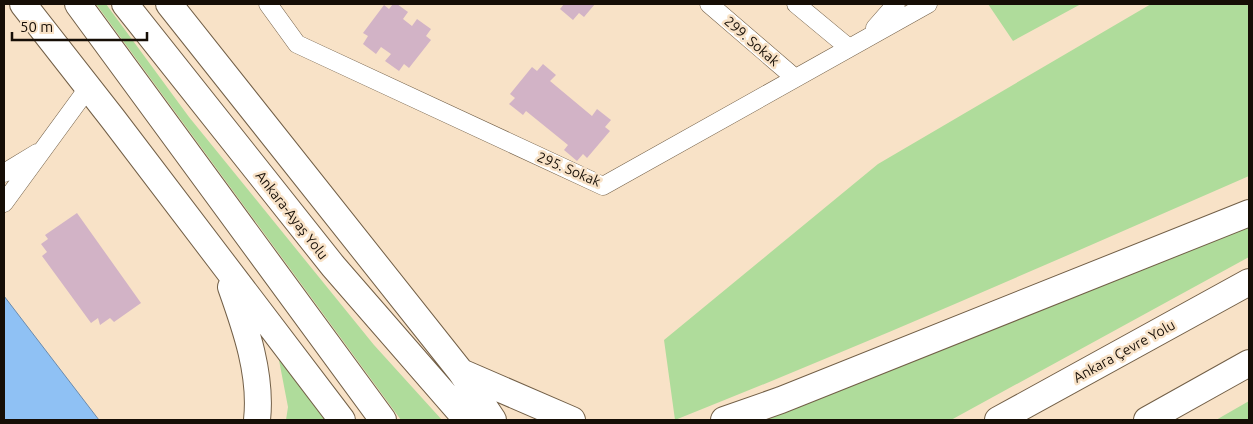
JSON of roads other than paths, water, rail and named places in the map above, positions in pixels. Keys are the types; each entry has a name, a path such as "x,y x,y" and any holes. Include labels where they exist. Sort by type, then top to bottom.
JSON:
{"highway":[{"path":"23,4 342,420"},
{"path":"78,4 383,420"},
{"name":"Ankara-Ayaş Yolu","path":"125,4 333,266 467,420"},
{"path":"169,4 461,372 494,420"},
{"path":"724,420 781,400 1249,213"},
{"path":"222,262 246,330 259,404 257,420"},
{"name":"Ankara Çevre Yolu","path":"998,420 1249,282"},
{"path":"1146,420 1249,364"},
{"path":"461,372 572,420"}],"street":[{"name":"295. Sokak","path":"268,4 297,44 603,186 928,4"},
{"name":"299. Sokak","path":"709,4 795,78"},
{"path":"796,4 849,48"},
{"path":"866,38 896,4"},
{"path":"4,203 88,88"},
{"path":"4,173 44,149"}],"water":[{"path":"4,296 99,420 4,420"}]}
